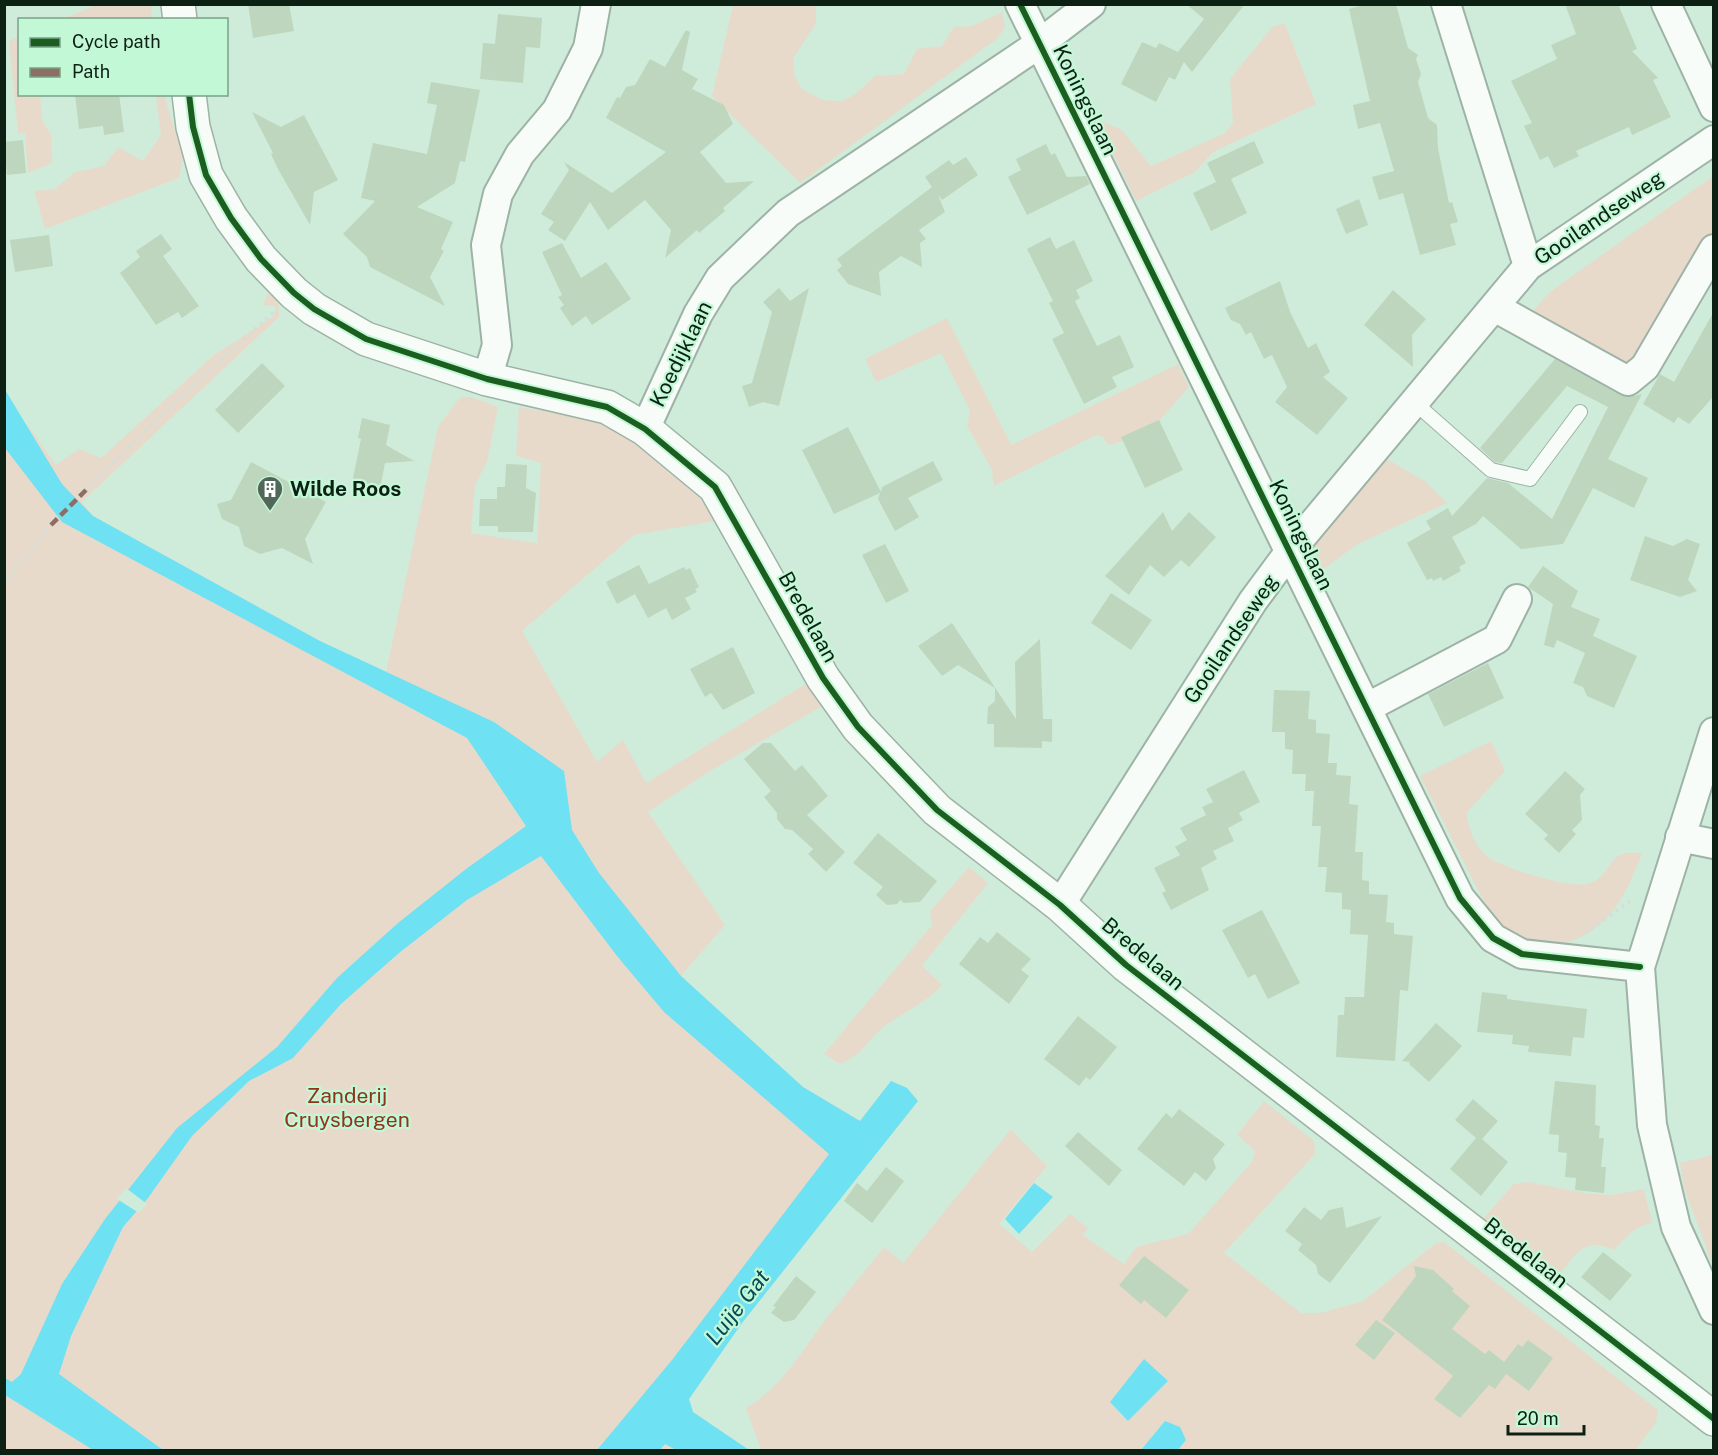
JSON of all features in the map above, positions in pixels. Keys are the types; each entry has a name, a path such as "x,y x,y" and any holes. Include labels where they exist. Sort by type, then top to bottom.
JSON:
{"main road":[{"name":"Koedijklaan","path":"189,96 193,127 206,174 231,218 261,259 294,293 314,309 366,339 487,379 607,407 645,429"},
{"name":"Bredelaan","path":"645,429 715,487 823,678 858,727 937,810 1060,905 1126,965 1713,1419"}],"street":[{"path":"487,379 497,345 486,245 498,195 520,154 557,110 588,48 596,4"},
{"name":"Koningslaan","path":"1020,4 1368,706 1460,898 1493,939 1522,954 1640,967"},
{"name":"Koedijklaan","path":"645,429 698,314 729,270 788,213 1039,44 1091,4"},
{"path":"1446,4 1528,266"},
{"path":"1666,4 1713,107"},
{"name":"Gooilandseweg","path":"1060,905 1253,601 1290,551 1496,308 1528,266 1713,140"},
{"path":"1496,308 1628,381 1645,367 1713,249"},
{"path":"1368,706 1497,639 1517,599"},
{"path":"1713,732 1640,967 1652,1125 1676,1227 1713,1310"},
{"path":"1680,837 1713,844"}],"lane":[{"path":"1415,403 1491,470 1530,479 1580,412"}],"path":[{"path":"86,490 172,405 294,293"},
{"path":"4,584 51,525"},
{"path":"1550,957 1612,916 1669,871"}],"green space":[{"path":"98,4 151,5 152,18 65,18"},
{"path":"733,5 816,5 816,23 793,59 795,76 802,89 823,100 841,101 854,95 875,76 904,74 917,49 942,46 954,27 972,26 1002,12 1005,27 998,38 800,183 712,96"},
{"path":"1285,24 1316,104 1213,152 1195,172 1136,201 1096,119 1122,130 1151,166 1225,133 1233,122 1230,79 1273,26"},
{"path":"18,37 18,96 40,96 42,120 51,134 52,163 28,173 25,133 18,134 9,41"},
{"path":"156,96 164,96 183,156 179,178 45,229 34,191 55,189 75,172 104,166 118,147 143,161 161,135"},
{"path":"1713,176 1713,234 1638,367 1625,368 1528,316 1551,291"},
{"name":"Zanderij Cruysbergen","path":"268,293 278,297 279,317 82,502 93,516 320,641 386,672 438,427 460,397 472,397 498,407 487,462 475,485 471,533 537,543 541,463 516,456 519,407 587,420 625,435 661,458 691,488 715,521 634,535 522,631 597,762 623,740 646,783 807,683 821,707 710,771 648,812 725,925 681,976 803,1087 860,1121 891,1081 907,1088 918,1101 742,1323 689,1399 693,1412 749,1450 5,1450 4,407 29,427 56,465 79,449 101,458 214,355 274,316 276,306 263,305"},
{"path":"947,318 1011,445 1178,364 1189,387 1147,435 1108,445 1103,437 1096,435 994,486 992,470 967,426 970,411 941,353 876,382 865,359"},
{"path":"1380,455 1426,482 1447,503 1358,544 1318,573 1311,549 1316,533"},
{"path":"1491,741 1505,771 1467,812 1472,834 1484,854 1503,865 1549,880 1586,884 1601,876 1615,858 1622,854 1630,852 1642,854 1628,886 1614,909 1599,925 1577,939 1564,944 1538,946 1512,939 1503,932 1495,923 1420,776"},
{"path":"969,867 988,883 922,966 942,985 923,1002 882,1028 857,1054 849,1059 840,1064 824,1054 932,925 930,911"},
{"path":"1264,1101 1314,1141 1315,1154 1224,1253 1301,1313 1320,1313 1363,1301 1436,1243 1444,1242 1658,1410 1656,1422 1636,1450 1178,1450 1186,1440 1165,1421 1141,1450 761,1450 746,1408 758,1400 787,1372 884,1247 903,1263 1011,1129 1047,1166 999,1224 1032,1252 1070,1214 1088,1228 1083,1235 1124,1264 1136,1247 1188,1234 1252,1162 1255,1151 1237,1135"},
{"path":"1714,1155 1713,1266 1684,1188 1680,1163"},
{"path":"1528,1182 1585,1193 1611,1195 1644,1189 1652,1223 1636,1229 1614,1250 1594,1245 1586,1247 1572,1258 1554,1283 1480,1222 1514,1184"}],"water":[{"name":"Luije Gat","path":"4,388 62,484 93,516 320,641 494,722 564,771 572,830 599,873 681,976 803,1087 860,1121 891,1081 907,1088 918,1101 742,1323 689,1399 693,1412 749,1450 676,1450 665,1444 660,1450 597,1450 672,1360 829,1154 664,1012 617,956 541,856 467,900 399,953 341,1004 293,1058 249,1081 192,1136 148,1198 123,1227 71,1336 59,1374 163,1450 93,1450 5,1395 5,1378 12,1382 21,1374 62,1284 105,1219 177,1128 277,1047 337,978 398,923 466,869 526,826 467,738 62,522 5,448"},
{"path":"1034,1183 1053,1197 1019,1234 1005,1219"},
{"path":"1144,1359 1168,1381 1128,1421 1110,1402"},
{"path":"1165,1421 1180,1427 1186,1440 1178,1450 1141,1450"}],"pier":[{"path":"126,1188 147,1204 139,1213 117,1199"}],"building":[{"path":"248,4 289,4 294,31 253,38"},
{"path":"1186,4 1245,4 1192,72 1184,62 1175,80 1169,77 1156,102 1121,84 1142,42 1156,48 1159,43 1178,52 1204,19"},
{"path":"1366,4 1396,4 1408,48 1418,55 1416,59 1421,74 1418,82 1428,118 1437,125 1438,148 1449,203 1452,202 1458,222 1450,224 1456,245 1420,255 1403,193 1379,200 1372,177 1394,171 1380,123 1358,129 1353,105 1370,101 1349,9"},
{"path":"1565,4 1618,4 1637,49 1632,51 1658,78 1653,80 1671,117 1632,135 1629,127 1576,151 1579,156 1554,168 1548,156 1540,160 1524,126 1532,123 1511,81 1557,59 1551,45 1576,34"},
{"path":"498,14 542,18 540,48 526,47 523,83 480,79 483,43 495,44"},
{"path":"686,30 690,32 682,70 698,79 692,89 724,105 733,124 700,152 726,183 754,181 723,208 725,211 699,233 697,230 665,258 671,230 645,200 608,230 590,202 565,241 548,230 554,222 541,214 569,170 564,162 612,193 666,152 606,118 617,97 620,98 626,87 635,85 650,59 665,67"},
{"path":"431,82 480,90 465,162 460,161 455,183 417,207 453,222 441,249 444,251 430,277 445,306 370,267 367,257 343,234 375,201 361,198 373,143 427,154 437,105 427,103"},
{"path":"75,96 119,96 124,132 104,135 103,126 79,129"},
{"path":"252,112 281,127 304,115 338,180 314,192 310,225 278,169 271,154 273,153"},
{"path":"23,140 26,173 7,175 4,142"},
{"path":"1254,141 1264,163 1231,179 1247,213 1211,231 1193,193 1216,182 1207,163"},
{"path":"1046,144 1051,155 1055,153 1067,177 1086,176 1090,184 1027,215 1008,177 1021,170 1016,159"},
{"path":"966,157 978,175 942,200 938,195 945,212 919,230 926,239 920,243 922,267 901,256 879,272 881,296 848,284 837,270 842,266 837,259 932,187 925,177 949,160 953,165"},
{"path":"1359,199 1368,225 1346,234 1336,209"},
{"path":"161,234 172,249 163,256 199,306 182,318 178,312 156,325 120,273 140,257 136,251"},
{"path":"49,235 53,266 15,272 10,240"},
{"path":"1050,237 1056,249 1074,240 1093,281 1076,290 1080,298 1075,301 1097,346 1120,335 1134,367 1112,377 1117,387 1084,404 1052,339 1064,333 1049,303 1053,301 1027,249"},
{"path":"562,243 581,278 606,262 631,299 592,325 586,316 572,326 560,308 564,305 558,297 562,295 542,252"},
{"path":"1280,281 1290,312 1308,348 1316,343 1330,372 1323,377 1348,398 1317,435 1275,402 1287,387 1272,355 1264,359 1251,332 1246,335 1240,324 1231,320 1225,308"},
{"path":"779,288 790,301 809,288 779,406 763,402 749,407 742,386 752,383 772,312 763,302"},
{"path":"1393,290 1426,319 1412,335 1413,367 1364,325"},
{"path":"1713,313 1713,397 1689,424 1678,417 1674,423 1643,404 1660,374 1674,382"},
{"path":"1555,359 1620,395 1629,397 1642,394 1608,459 1648,478 1634,508 1593,488 1563,544 1521,549 1483,516 1476,524 1452,537 1466,563 1459,567 1461,571 1443,581 1441,577 1433,581 1432,578 1427,580 1407,543 1431,529 1426,521 1448,508 1452,516 1487,478 1508,483 1552,519 1608,407 1567,386 1502,463 1495,462 1480,448"},
{"path":"262,363 285,386 238,433 215,410"},
{"path":"362,418 390,425 386,445 414,461 385,463 379,494 351,488 361,439 358,438"},
{"path":"1159,420 1183,470 1145,488 1121,437"},
{"path":"848,427 881,492 882,487 933,461 943,480 908,498 919,517 895,531 878,499 880,493 834,514 802,450"},
{"name":"Wilde Roos","path":"251,462 326,502 305,539 313,564 282,548 260,554 244,546 239,527 222,519 217,504 231,500"},
{"path":"506,464 527,465 526,488 536,493 533,532 498,532 498,526 479,526 480,499 497,499 497,487 505,487"},
{"path":"1163,512 1172,531 1189,512 1216,537 1189,567 1181,560 1164,577 1150,565 1129,595 1105,576"},
{"path":"1645,536 1673,546 1687,539 1700,544 1688,580 1697,591 1680,597 1630,580"},
{"path":"885,544 909,591 886,603 862,555"},
{"path":"639,565 649,584 684,567 686,570 690,568 699,587 695,589 697,592 685,598 691,609 672,620 666,608 648,618 635,594 617,604 606,582"},
{"path":"1543,566 1578,591 1571,607 1600,619 1593,636 1637,656 1614,708 1587,696 1583,687 1573,683 1585,653 1557,640 1554,648 1544,645 1553,604 1528,587"},
{"path":"1111,593 1152,620 1131,650 1091,623"},
{"path":"952,623 1016,719 1015,662 1040,639 1043,719 1052,719 1052,742 1042,741 1042,748 994,747 994,724 987,724 988,707 995,701 995,688 958,665 942,676 918,646"},
{"path":"733,647 755,693 723,710 711,693 705,697 690,669"},
{"path":"1488,663 1504,698 1444,727 1428,694"},
{"path":"1274,690 1310,691 1308,719 1316,720 1316,733 1330,734 1328,763 1337,763 1336,775 1351,776 1349,804 1358,805 1355,852 1363,852 1362,880 1369,881 1369,894 1388,895 1386,922 1394,923 1394,934 1413,936 1408,991 1400,990 1395,1061 1336,1057 1338,1015 1344,1015 1345,997 1364,997 1368,935 1350,934 1351,910 1342,909 1342,893 1325,892 1327,867 1318,867 1321,826 1312,826 1314,791 1305,791 1306,774 1292,774 1293,750 1285,749 1285,732 1272,732"},
{"path":"763,743 771,743 795,771 802,765 828,796 807,815 845,852 826,872 808,854 813,849 792,830 785,829 777,819 777,813 764,797 771,791 744,759"},
{"path":"1244,770 1260,802 1239,813 1243,820 1228,828 1234,841 1213,851 1217,859 1201,868 1209,890 1171,910 1162,893 1166,891 1154,868 1180,855 1175,847 1187,840 1180,828 1206,815 1202,807 1213,802 1206,789"},
{"path":"1565,771 1585,789 1580,795 1582,820 1572,830 1576,834 1559,853 1544,839 1548,835 1525,814"},
{"path":"878,833 937,881 920,902 904,903 900,900 897,904 887,905 876,895 883,887 853,863"},
{"path":"1262,910 1300,983 1268,999 1255,974 1248,978 1222,930"},
{"path":"997,932 1031,959 1021,970 1029,976 1009,1004 959,964 980,937 988,943"},
{"path":"1482,992 1507,995 1507,999 1587,1009 1584,1038 1573,1037 1571,1056 1528,1052 1529,1046 1512,1044 1513,1035 1477,1032"},
{"path":"1078,1016 1117,1047 1090,1080 1086,1077 1079,1086 1044,1059"},
{"path":"1436,1023 1462,1046 1429,1082 1409,1064 1410,1062 1402,1061"},
{"path":"1555,1081 1596,1085 1595,1125 1600,1126 1599,1138 1604,1138 1601,1167 1606,1167 1604,1193 1575,1190 1576,1178 1565,1177 1567,1153 1558,1152 1559,1135 1549,1134"},
{"path":"1473,1099 1498,1121 1482,1139 1508,1162 1481,1196 1450,1169 1476,1138 1455,1120"},
{"path":"1179,1109 1225,1144 1213,1159 1216,1168 1206,1181 1195,1172 1184,1186 1137,1149 1166,1113 1172,1118"},
{"path":"1078,1132 1122,1170 1109,1186 1065,1146"},
{"path":"886,1167 904,1181 872,1223 844,1201 857,1183 867,1191"},
{"path":"1304,1207 1321,1220 1329,1210 1343,1207 1346,1228 1382,1216 1330,1283 1318,1274 1316,1265 1298,1250 1302,1244 1285,1231"},
{"path":"1603,1252 1632,1275 1610,1301 1581,1277"},
{"path":"1144,1256 1189,1290 1166,1318 1144,1300 1141,1304 1119,1285"},
{"path":"1414,1266 1433,1270 1454,1289 1452,1291 1470,1306 1452,1329 1485,1354 1489,1350 1504,1362 1518,1344 1522,1347 1528,1340 1553,1358 1529,1391 1506,1374 1495,1389 1489,1385 1460,1418 1434,1399 1453,1376 1382,1320 1416,1276"},
{"path":"796,1276 816,1292 794,1320 784,1322 771,1313 776,1307 773,1306"},
{"path":"1376,1320 1395,1333 1374,1360 1355,1345"}],"marked path":[{"path":"51,525 86,490"}],"cycle path":[{"path":"1020,4 1460,898 1493,938 1522,954 1640,967"},
{"path":"189,96 193,127 206,175 231,218 261,259 294,293 314,309 366,339 487,379 607,407 645,429 715,487 823,678 858,727 937,810 1060,905 1126,965 1714,1419"}],"place":[{"name":"Wilde Roos","path":"270,512"}]}
